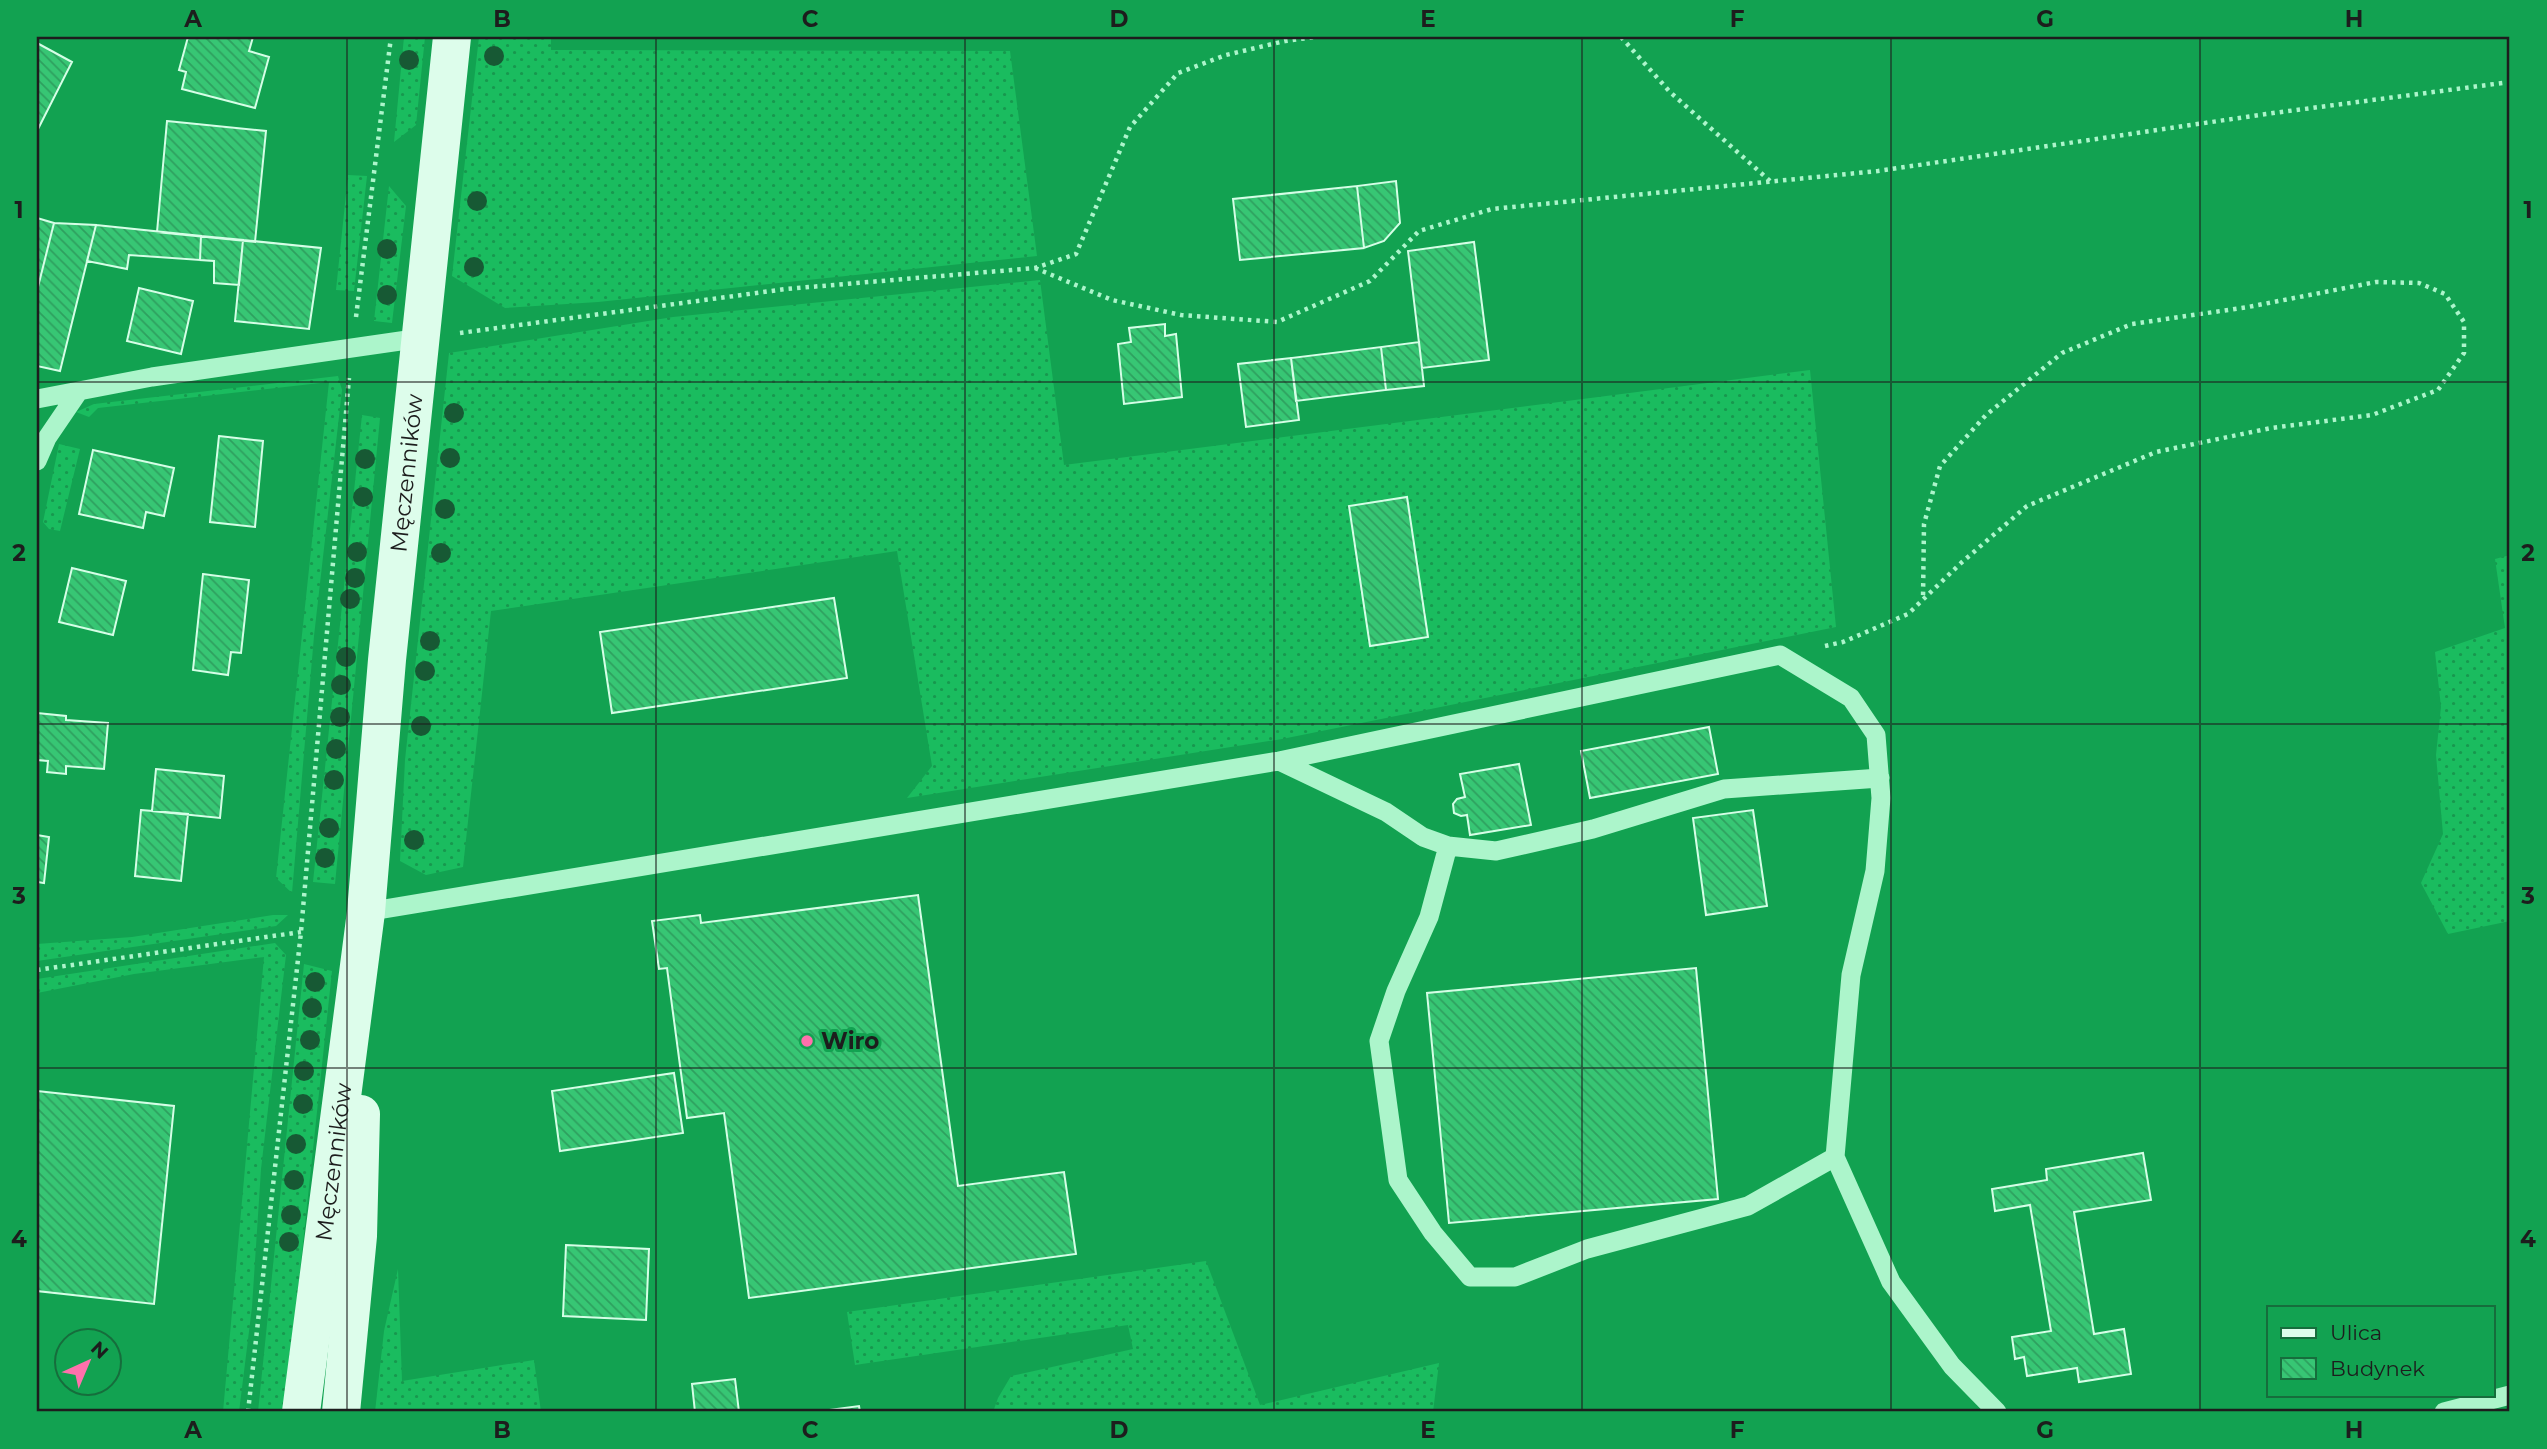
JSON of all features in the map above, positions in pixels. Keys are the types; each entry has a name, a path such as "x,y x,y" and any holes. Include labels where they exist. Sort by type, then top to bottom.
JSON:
{"main road":[{"name":"Męczenników","path":"302,1412 366,912 387,660 452,37"},
{"name":"Męczenników","path":"341,1412 358,1236 366,912"}],"lane":[{"path":"37,398 152,377 421,338"},
{"path":"37,461 47,439 79,391"},
{"path":"366,912 1279,761 1780,655 1851,698 1876,735 1881,798 1875,870 1850,975 1835,1157 1891,1282 1952,1366 1997,1412"},
{"path":"1279,761 1385,812 1423,836 1448,846 1496,850 1593,829 1724,789 1880,778"},
{"path":"1448,846 1429,917 1396,991 1379,1041 1398,1180 1433,1233 1470,1277 1515,1277 1587,1249 1748,1206 1835,1157"},
{"path":"2444,1412 2510,1395"}],"path":[{"path":"248,1412 301,932 352,348 391,37"},
{"path":"421,338 786,289 1035,268 1076,254 1130,127 1178,73 1226,55 1315,37"},
{"path":"1621,37 1670,92 1771,182"},
{"path":"1035,268 1112,300 1181,314 1277,322 1370,281 1419,231 1492,209 1878,171 2266,114 2510,82"},
{"path":"1780,655 1843,642 1908,614 1961,563 2027,506 2156,452 2271,428 2372,415 2438,390 2464,353 2464,321 2445,294 2419,283 2376,282 2248,307 2132,324 2062,353 1986,415 1940,466 1924,524 1923,599"},
{"path":"37,970 301,932"}],"green space":[{"path":"404,37 425,37 416,125 394,142"},
{"path":"479,37 551,37 551,50 1010,51 1037,256 598,302 505,308 452,276"},
{"path":"348,175 367,176 354,291 336,290"},
{"path":"389,186 406,206 392,323 374,321"},
{"path":"1040,280 1064,465 1810,370 1836,627 1282,739 907,798 932,766 897,551 491,611 463,867 426,875 400,861 405,760 449,353 673,317"},
{"path":"338,376 342,390 314,636 292,893 276,878 329,382 98,408 89,417 76,412 94,404"},
{"path":"362,415 380,418 335,884 313,882"},
{"path":"59,444 80,449 60,531 49,529 43,522"},
{"path":"2510,555 2510,921 2448,934 2421,883 2443,834 2436,755 2441,707 2435,652 2505,628 2495,559"},
{"path":"288,915 276,926 37,961 37,944 132,937"},
{"path":"275,943 286,955 261,1169 252,1307 239,1412 223,1412 264,957 134,974 37,993 37,979"},
{"path":"304,964 332,971 285,1412 258,1412"},
{"path":"1206,1261 1260,1405 1439,1363 1433,1412 993,1412 1011,1376 1133,1349 1128,1325 855,1365 847,1312"},
{"path":"398,1269 402,1381 534,1360 541,1412 375,1412 384,1331"}],"building":[{"path":"188,37 253,37 249,51 269,57 255,108 182,89 186,72 179,70"},
{"path":"37,43 72,62 37,131"},
{"path":"167,121 266,131 255,242 157,232"},
{"path":"1396,181 1400,223 1384,241 1364,248 1357,186"},
{"path":"1357,186 1364,248 1240,260 1233,199"},
{"path":"37,218 54,223 37,291"},
{"path":"54,223 96,225 60,371 37,366 37,291"},
{"path":"96,225 201,236 200,260 129,255 127,269 87,261"},
{"path":"201,236 243,240 239,285 214,283 214,261 200,260"},
{"path":"243,240 321,248 309,329 235,321"},
{"path":"1474,242 1489,360 1422,368 1408,251"},
{"path":"139,288 193,301 181,354 127,341"},
{"path":"1165,324 1165,336 1176,334 1182,397 1124,404 1118,344 1131,342 1129,328"},
{"path":"1419,342 1424,386 1386,390 1381,347"},
{"path":"1381,347 1386,390 1296,401 1291,358"},
{"path":"1291,358 1299,420 1246,427 1238,364"},
{"path":"219,436 263,441 255,527 210,522"},
{"path":"93,450 174,468 164,516 146,512 143,528 79,514"},
{"path":"1407,497 1428,637 1370,646 1349,506"},
{"path":"72,568 126,581 113,635 59,622"},
{"path":"203,574 249,580 241,653 231,652 228,675 193,670"},
{"path":"834,598 847,678 612,713 600,632"},
{"path":"37,713 66,716 66,720 108,723 104,769 66,766 66,774 47,772 48,761 37,760"},
{"path":"1709,727 1718,774 1590,798 1581,751"},
{"path":"1519,764 1531,825 1470,835 1467,815 1454,813 1453,804 1457,799 1465,797 1460,774"},
{"path":"156,769 224,776 220,818 152,811"},
{"path":"141,810 188,814 181,881 135,876"},
{"path":"1753,810 1767,906 1706,915 1693,818"},
{"path":"37,835 49,837 44,883 37,882"},
{"name":"Wiro","path":"918,895 958,1186 1064,1172 1076,1254 749,1298 724,1113 687,1118 667,968 659,969 652,921 700,915 701,923"},
{"path":"1696,968 1718,1199 1449,1223 1427,993"},
{"path":"674,1073 683,1133 560,1151 552,1091"},
{"path":"37,1091 174,1106 154,1304 37,1291"},
{"path":"2143,1153 2151,1200 2074,1212 2094,1334 2124,1329 2131,1374 2079,1382 2077,1368 2027,1376 2024,1357 2015,1359 2012,1337 2051,1331 2030,1205 1995,1211 1992,1189 2047,1180 2046,1169"},
{"path":"566,1245 649,1249 646,1320 563,1316"},
{"path":"735,1379 739,1412 695,1412 692,1384"},
{"path":"859,1406 860,1412 814,1412"}],"place":[{"name":"Wiro","path":"807,1041"}]}
